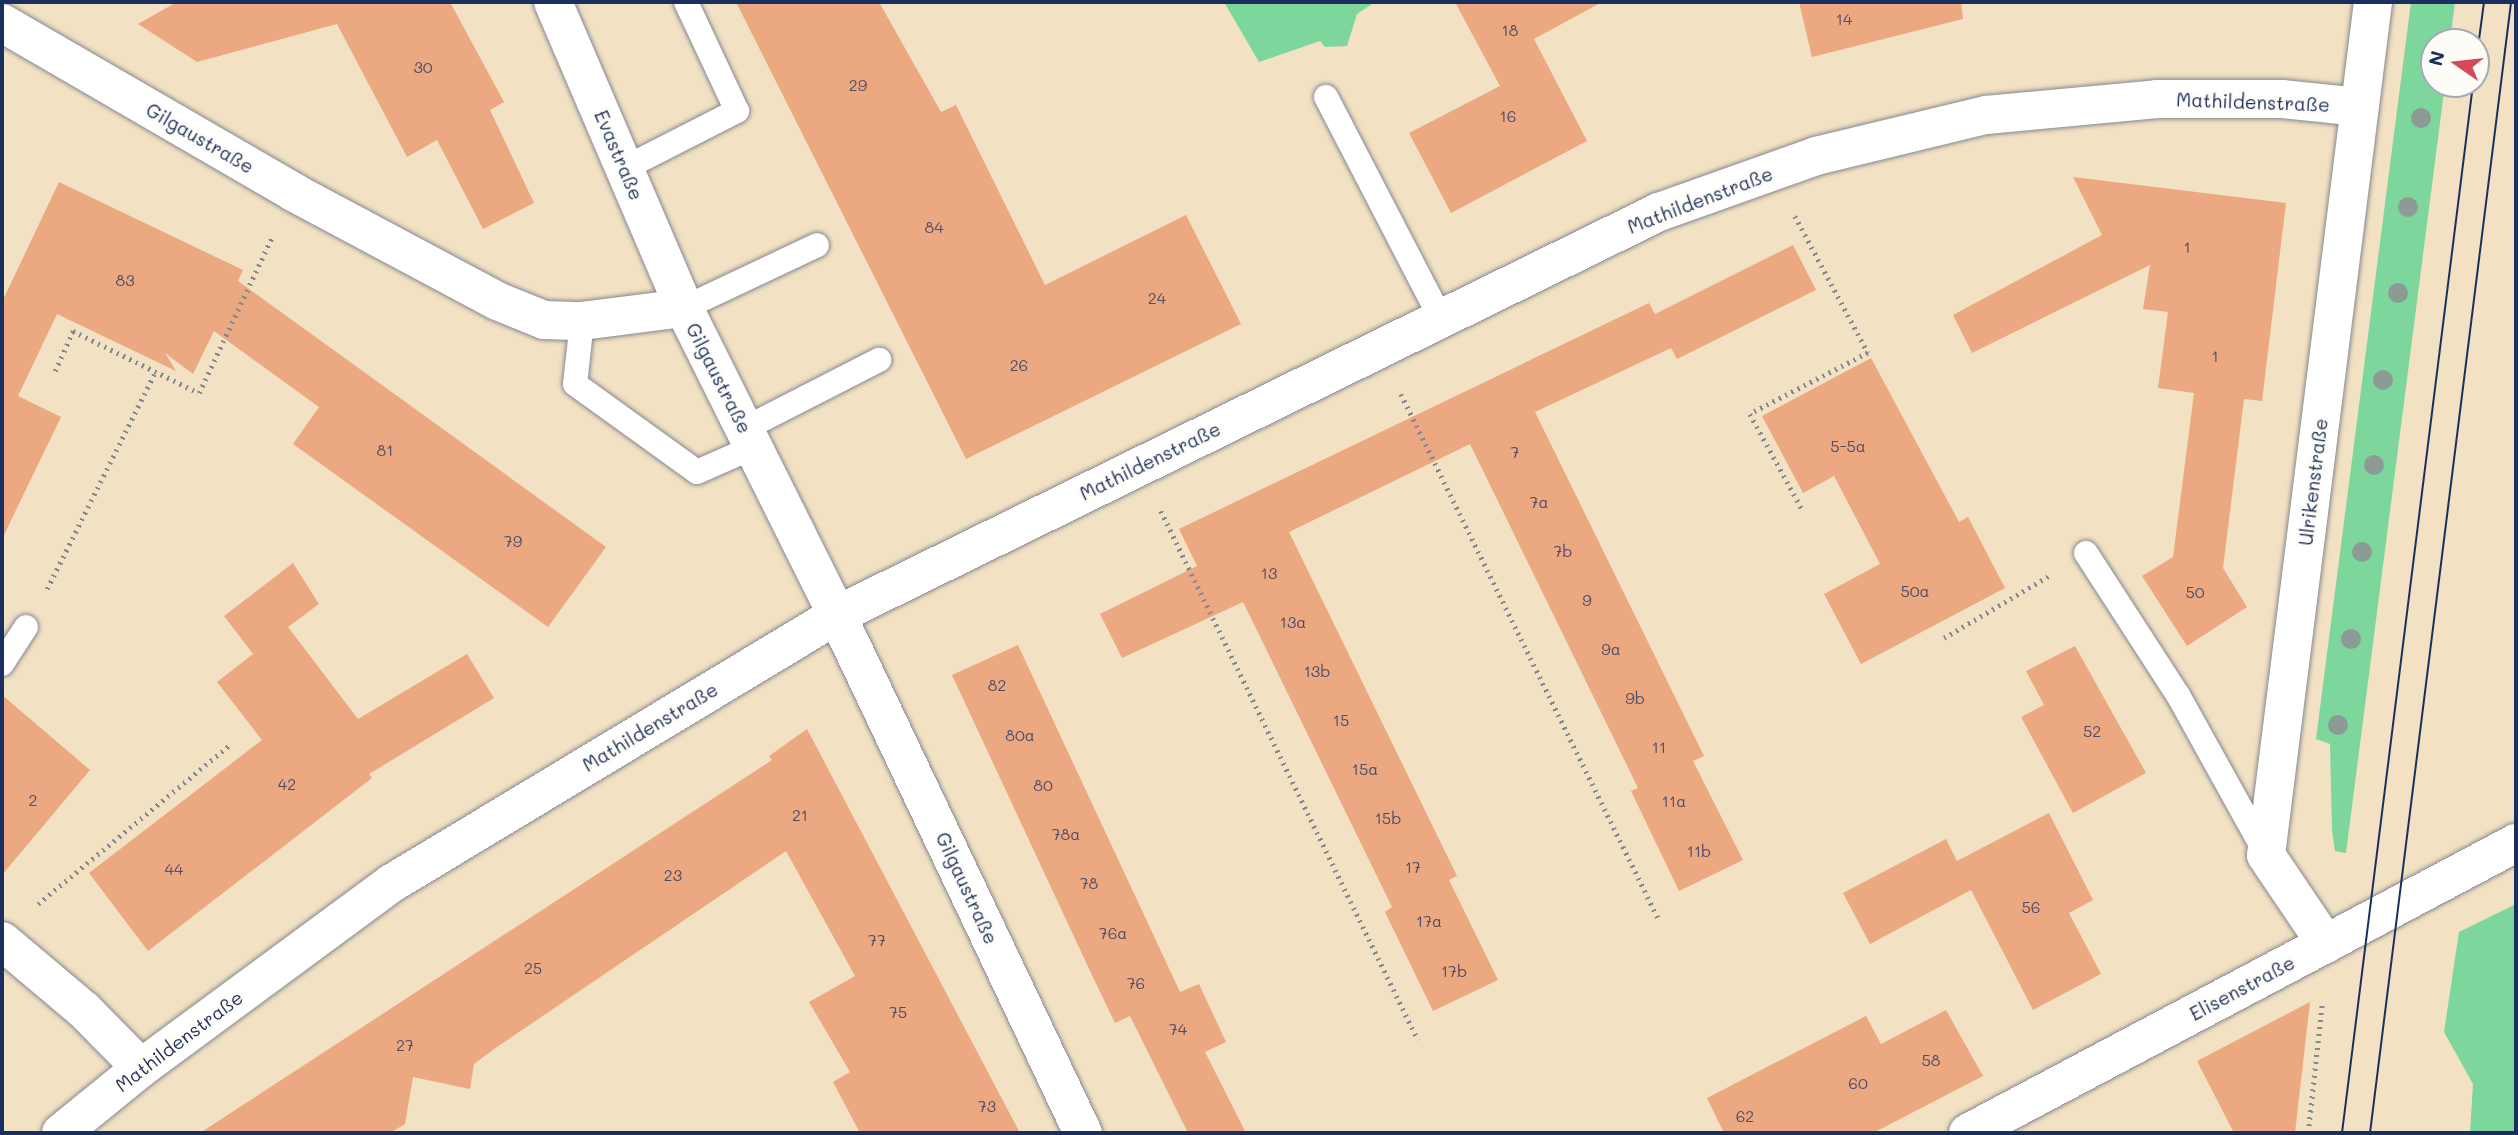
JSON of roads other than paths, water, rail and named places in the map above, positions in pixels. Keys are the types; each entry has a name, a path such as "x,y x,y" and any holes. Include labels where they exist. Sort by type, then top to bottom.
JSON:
{"street":[{"name":"Evastraße","path":"553,2 684,308"},
{"name":"Ulrikenstraße","path":"2266,855 2374,2"},
{"name":"Gilgaustraße","path":"2,23 293,192 497,301 544,320 582,321 684,308 836,615 1083,1133"},
{"name":"Mathildenstraße","path":"61,1133 141,1068 392,883 836,615 1659,212 1816,156 1986,115 2157,99 2282,99 2360,107"},
{"name":"Elisenstraße","path":"1968,1133 2516,843"},
{"path":"2266,855 2326,944"},
{"path":"2,941 84,1010 141,1068"}],"lane":[{"path":"625,168 737,111 686,2"},
{"path":"1326,97 1441,319"},
{"path":"684,308 817,245"},
{"path":"582,321 575,384 697,472 879,360"},
{"path":"2086,554 2178,695 2266,855"},
{"path":"2,664 26,627"}],"tram line":[{"path":"2481,28 2484,2"},
{"path":"2370,1133 2511,2"},
{"path":"2342,1133 2471,98"}]}
